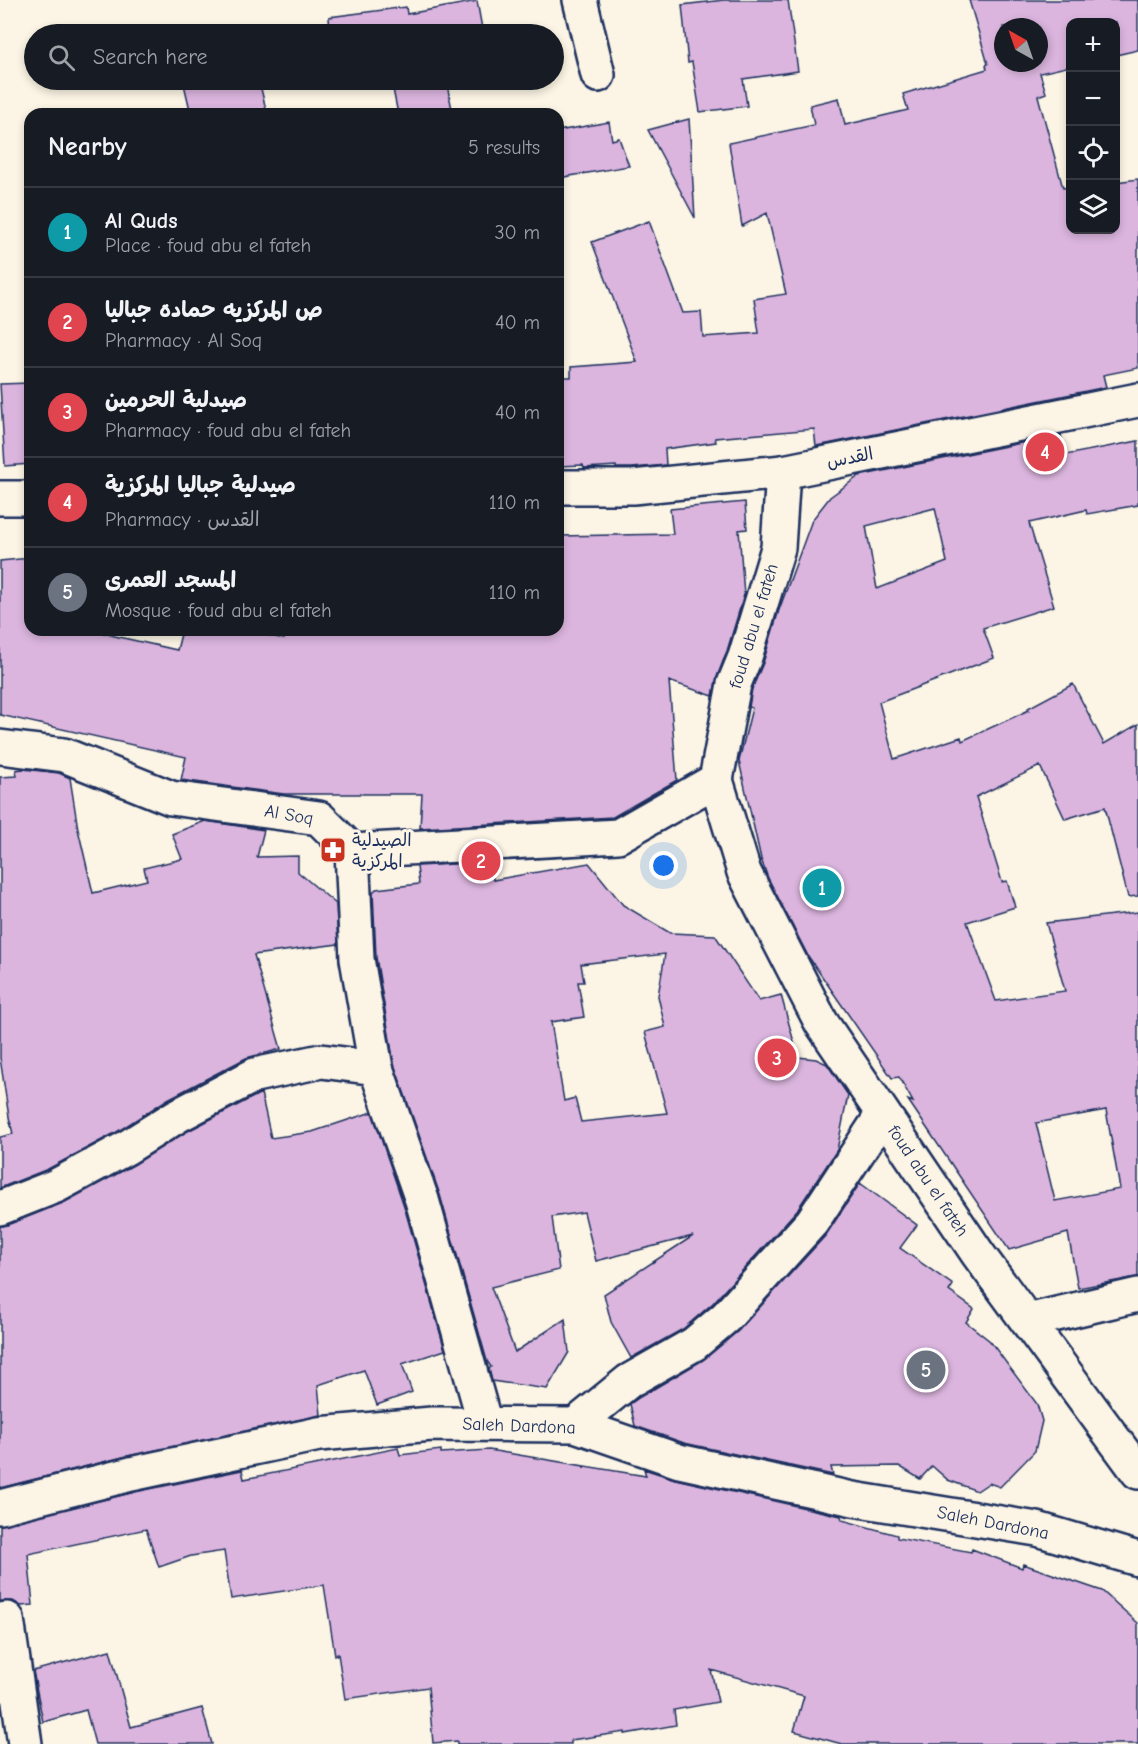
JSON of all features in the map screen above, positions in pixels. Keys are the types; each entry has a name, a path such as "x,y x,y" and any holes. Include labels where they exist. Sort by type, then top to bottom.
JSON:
{"street":[{"path":"580,0 598,75"},
{"name":"القدس","path":"564,487 633,487 783,472 1138,400"},
{"name":"foud abu el fateh","path":"783,472 778,548 745,657 734,684 716,780 744,872 821,1022 978,1254 1138,1472"},
{"path":"0,498 24,498"},
{"name":"Al Soq","path":"0,747 64,755 171,798 319,818 352,851"},
{"path":"485,1424 422,1200 376,1068 357,959 352,851 618,836 716,780"},
{"path":"0,1208 56,1186 126,1148 177,1116 255,1075 321,1061 376,1068"},
{"path":"575,1425 629,1381 694,1344 726,1317 812,1222 883,1114"},
{"path":"1027,1321 1138,1295"},
{"name":"Saleh Dardona","path":"0,1507 130,1474 318,1434 432,1424 575,1425 679,1461 853,1499 1037,1529 1138,1559"},
{"path":"0,1620 7,1619 25,1744"}],"building":[{"path":"724,0 788,0 798,71 743,79 747,106 700,112 692,62 688,63 682,5"},
{"path":"969,0 1138,0 1138,50 1120,54 1120,18 1066,18 1066,67 1048,71 1048,18 994,18 994,72 1044,72 1040,73 1046,93 1038,96 1063,188 1066,188 1066,234 1120,234 1120,181 1138,179 1138,368 1103,375 1106,387 816,446 814,429 715,438 716,442 665,449 666,465 632,468 564,466 564,377 571,377 571,367 637,362 592,242 649,221 683,313 701,312 703,337 759,333 754,299 786,294 767,213 742,226 729,143 814,125 810,105 839,98 845,125 908,110 903,94 987,69 988,64"},
{"path":"477,1 481,24 329,24 329,17 406,7 407,14"},
{"path":"185,90 261,90 266,108 190,108"},
{"path":"393,90 448,90 452,108 397,108"},
{"path":"689,119 695,218 648,130"},
{"path":"609,122 612,140 619,138 629,166 564,177 564,130"},
{"path":"24,383 24,464 5,466 0,384"},
{"path":"1061,435 1066,455 1138,441 1138,505 1087,514 1086,510 1029,523 1054,606 983,628 994,658 879,702 894,759 961,737 962,741 1029,710 1028,708 1073,684 1104,744 1138,724 1138,896 1128,897 1105,807 1065,819 1040,766 976,797 1002,882 1007,881 1015,907 967,922 996,1001 1065,991 1046,923 1138,912 1138,1277 1078,1288 1068,1233 1009,1250 908,1100 913,1102 899,1077 892,1078 808,956 768,878 761,859 739,761 752,708 749,707 752,689 812,520 830,497 859,476","holes":["935,508 947,562 877,589 866,526","1106,1110 1120,1189 1055,1201 1036,1123"]},
{"path":"745,502 747,529 739,530 744,595 713,696 669,681 677,780 613,817 420,828 422,794 284,794 181,780 186,757 0,715 0,561 24,559 24,636 115,636 177,650 180,636 271,636 284,639 283,636 564,636 564,536 673,534 670,509"},
{"path":"16,770 59,773 70,778 78,829 93,893 147,880 144,868 182,859 172,834 205,821 264,830 257,857 298,856 298,872 336,904 338,944 254,955 281,1049 246,1058 168,1099 117,1132 48,1169 0,1188 0,1137 13,1134 0,1058 0,777 17,776"},
{"path":"491,862 493,880 589,863 623,905 670,933 715,935 759,1001 781,995 798,1057 816,1059 827,1064 848,1095 837,1150 797,1210 713,1303 683,1329 631,1358 611,1322 604,1294 693,1236 596,1261 584,1212 552,1217 559,1270 491,1287 515,1352 565,1319 569,1352 547,1389 492,1381 489,1369 491,1367 487,1361 440,1195 394,1064 376,957 373,892 376,889 419,884 417,866","holes":["665,954 658,996 665,1027 645,1032 667,1113 581,1122 575,1098 564,1101 551,1022 584,1017 578,982 584,982 581,964"]},
{"path":"261,1093 271,1138 312,1132 372,1112 404,1206 445,1350 402,1364 412,1392 377,1405 364,1370 318,1385 321,1415 127,1456 0,1488 0,1226 65,1202 135,1164 186,1132"},
{"path":"860,1183 917,1225 900,1248 953,1285 949,1291 974,1309 966,1322 990,1341 1037,1404 1042,1421 1035,1451 1000,1487 989,1483 977,1491 948,1480 932,1466 920,1479 899,1466 831,1467 833,1475 684,1443 635,1426 630,1404 703,1360 738,1331 826,1235"},
{"path":"398,1448 400,1455 441,1450 441,1453 489,1450 584,1466 584,1468 585,1466 646,1476 644,1469 675,1479 841,1516 842,1520 897,1535 897,1538 971,1552 972,1549 1022,1568 1023,1564 1102,1591 1138,1623 1138,1744 842,1744 794,1731 804,1696 711,1670 718,1702 674,1710 676,1725 571,1740 571,1744 457,1744 457,1741 433,1743 428,1687 345,1699 338,1654 335,1655 324,1585 231,1599 224,1551 191,1556 159,1567 146,1529 28,1554 33,1605 21,1606 13,1601 0,1601 0,1525 135,1492 242,1470 244,1479"},
{"path":"110,1650 131,1727 202,1708 212,1744 95,1744 86,1710 43,1722 33,1671"}],"place":[{"name":"صيدلية جباليا المركزية","path":"1045,452"},
{"name":"الصيدلية المركزية","path":"333,850"},
{"name":"ص المركزيه حماده جباليا","path":"481,861"},
{"name":"Al Quds","path":"822,888"},
{"name":"صيدلية الحرمين","path":"777,1058"},
{"name":"المسجد العمرى","path":"926,1370"}]}
